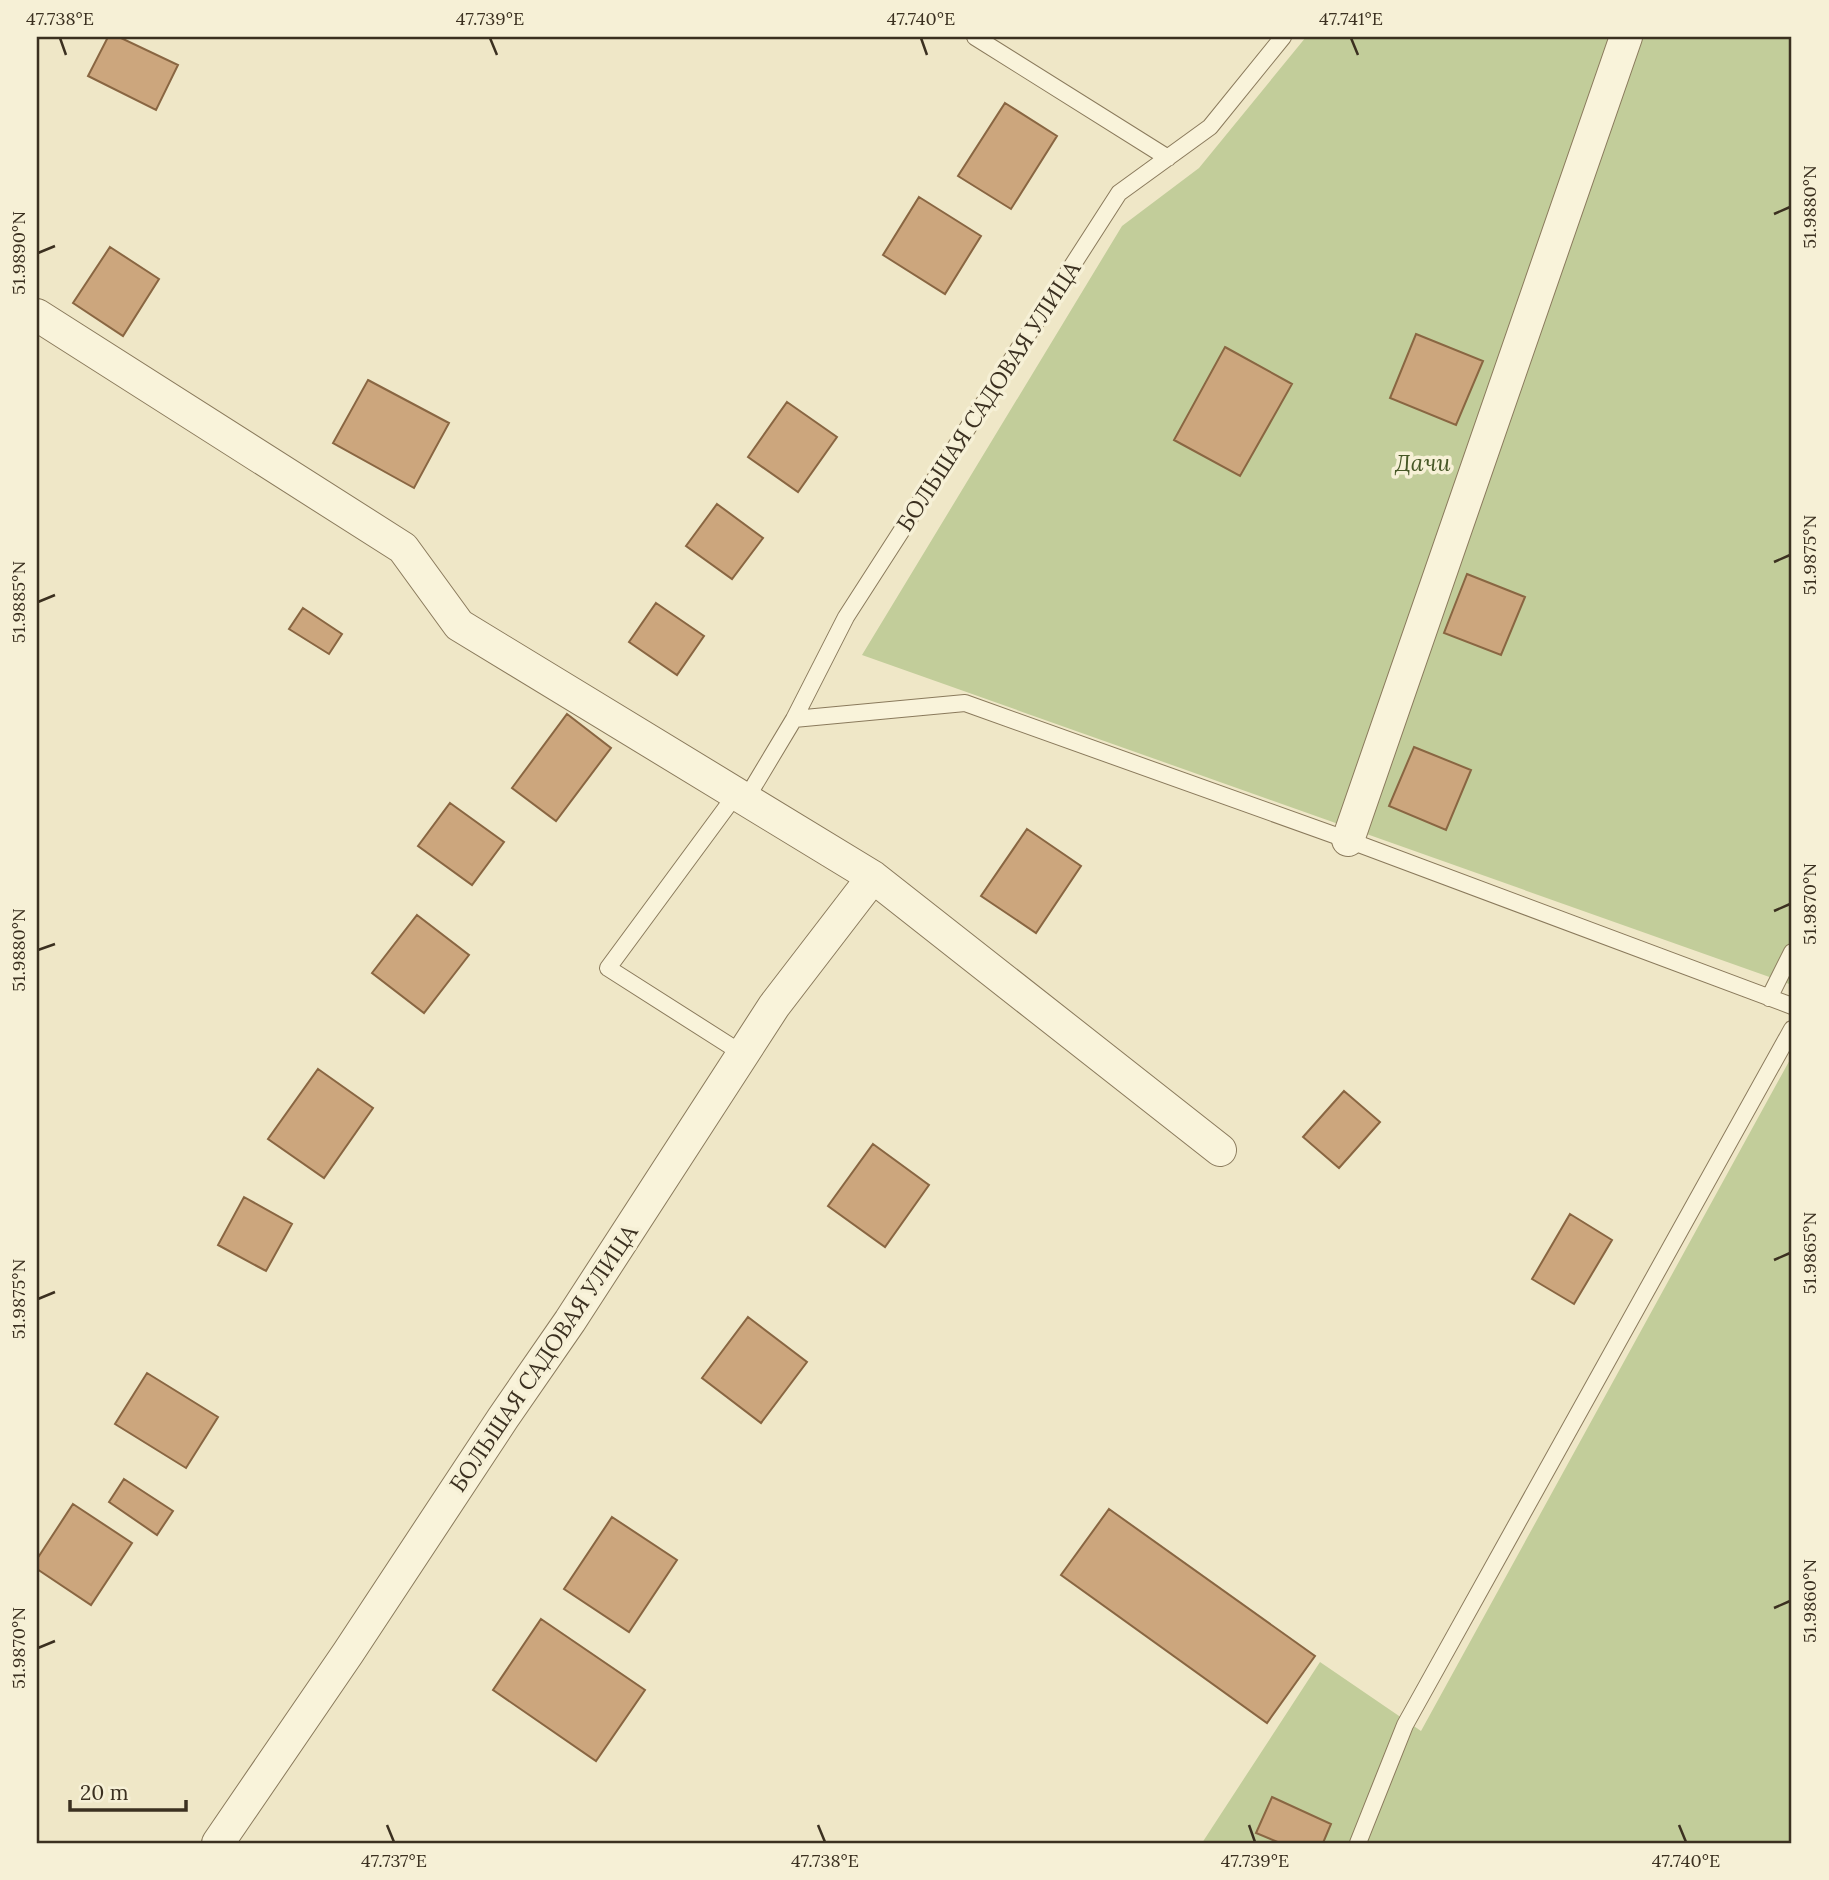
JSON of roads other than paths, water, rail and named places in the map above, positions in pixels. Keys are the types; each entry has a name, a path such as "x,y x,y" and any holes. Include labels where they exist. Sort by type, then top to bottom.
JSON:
{"street":[{"path":"1348,840 1626,37"},
{"path":"37,315 402,548 459,625 873,877 1220,1150"},
{"name":"БОЛЬШАЯ САДОВАЯ УЛИЦА","path":"218,1843 570,1321 774,1006 873,877"}],"lane":[{"path":"975,37 1168,158"},
{"name":"БОЛЬШАЯ САДОВАЯ УЛИЦА","path":"743,1054 608,968 741,796 794,719 846,617 1119,193 1210,127 1283,37"},
{"path":"794,719 965,703 1348,840 1792,1006"},
{"path":"1769,998 1792,953"},
{"path":"1358,1843 1405,1725 1792,1030"}],"park label":[{"name":"Дачи","path":"1423,462"}]}
